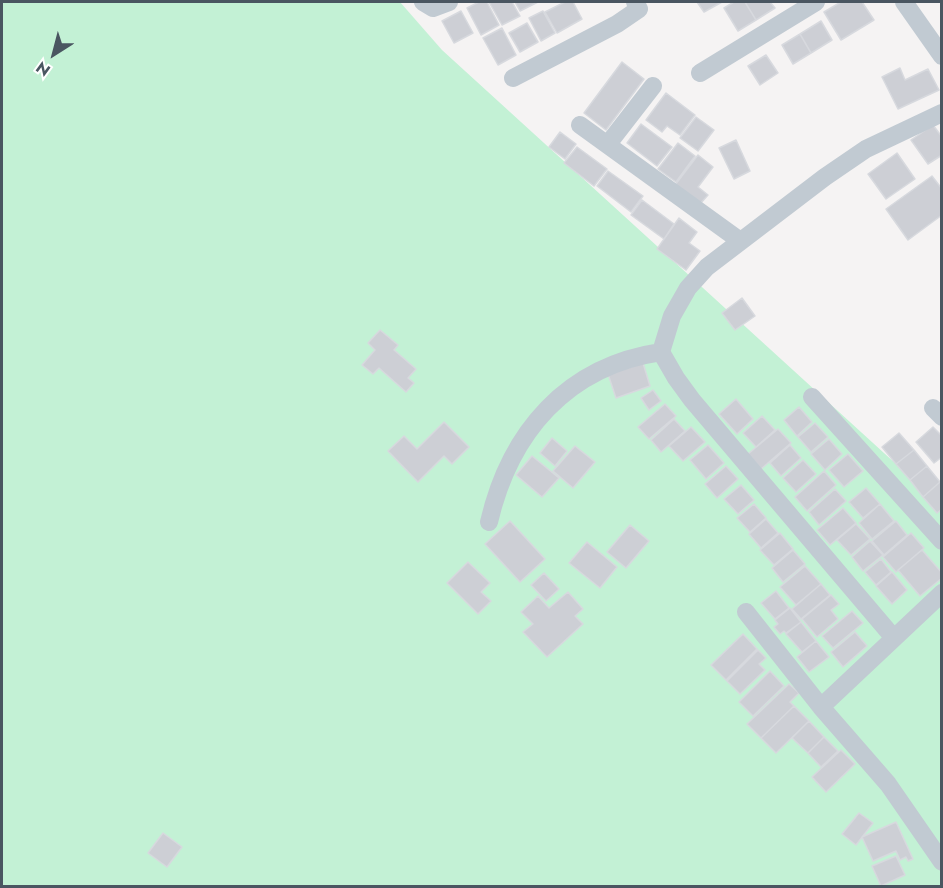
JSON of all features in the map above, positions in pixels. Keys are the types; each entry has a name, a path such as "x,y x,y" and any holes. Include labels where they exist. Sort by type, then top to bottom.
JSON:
{"street":[{"path":"423,2 433,8 449,2"},
{"path":"700,73 816,2"},
{"path":"904,2 942,56"},
{"path":"513,78 617,24 642,4"},
{"path":"608,144 653,86"},
{"path":"893,637 692,400 661,352 672,316 688,288 707,267 739,240 866,149 942,112"},
{"path":"580,125 739,240"},
{"path":"489,522 495,495 507,466 525,434 550,405 578,383 606,367 636,356 661,352"},
{"path":"812,397 942,541"},
{"path":"821,707 942,593"},
{"path":"746,612 821,707 888,783 942,862"}],"green space":[{"path":"2,2 400,2 442,50 941,505 941,886 2,886"}],"building":[{"path":"479,2 487,2 499,25 481,35 467,8"},
{"path":"489,2 512,2 520,16 502,25"},
{"path":"515,2 538,2 520,11"},
{"path":"565,2 573,2 582,19 557,33 545,12"},
{"path":"697,2 722,2 704,12"},
{"path":"734,2 745,2 756,20 738,31 724,8"},
{"path":"745,2 770,2 775,8 756,20"},
{"path":"841,2 862,2 874,20 841,40 824,12"},
{"path":"461,11 473,33 454,43 442,21"},
{"path":"543,11 555,33 541,41 529,18"},
{"path":"821,21 832,40 811,53 800,34"},
{"path":"527,23 538,42 520,52 509,33"},
{"path":"502,28 516,55 498,65 483,38"},
{"path":"800,34 811,53 793,64 782,45"},
{"path":"766,55 778,73 760,85 748,66"},
{"path":"622,62 644,79 606,130 584,113"},
{"path":"900,68 905,80 928,69 939,90 898,109 882,77"},
{"path":"666,93 695,115 680,135 667,126 662,132 646,120"},
{"path":"696,117 714,130 698,151 680,138"},
{"path":"641,124 672,147 657,166 627,143"},
{"path":"933,125 942,137 942,155 928,164 911,140"},
{"path":"560,132 576,144 565,159 549,147"},
{"path":"736,140 750,171 734,179 719,148"},
{"path":"678,143 695,156 676,182 658,169"},
{"path":"577,147 607,169 594,186 564,163"},
{"path":"897,153 915,179 886,199 868,174"},
{"path":"698,155 713,167 698,187 708,195 700,204 675,185"},
{"path":"608,171 643,196 631,212 597,186"},
{"path":"932,176 942,189 942,215 908,240 886,209"},
{"path":"642,200 674,224 664,239 631,215"},
{"path":"679,218 697,232 689,243 700,251 686,270 657,249"},
{"path":"742,298 755,316 735,330 722,313"},
{"path":"380,330 398,345 394,350 416,369 408,378 414,383 406,392 379,368 373,374 362,365 375,350 368,343"},
{"path":"643,363 650,386 616,398 608,374"},
{"path":"653,390 661,401 649,410 641,398"},
{"path":"736,399 753,419 737,434 719,414"},
{"path":"665,404 676,416 649,439 638,427"},
{"path":"799,407 812,422 797,436 784,420"},
{"path":"762,416 775,430 756,447 743,433"},
{"path":"674,419 685,431 661,452 651,440"},
{"path":"444,422 469,447 452,464 444,456 418,482 388,451 404,436 417,449"},
{"path":"815,423 828,437 811,452 798,437"},
{"path":"691,427 705,442 683,461 669,446"},
{"path":"933,427 942,436 942,457 934,463 916,442"},
{"path":"778,429 791,443 761,469 748,454"},
{"path":"899,433 914,450 896,464 882,447"},
{"path":"552,438 567,451 555,466 540,453"},
{"path":"829,439 842,454 825,470 811,454"},
{"path":"708,445 724,463 706,479 690,460"},
{"path":"790,445 801,458 781,476 770,463"},
{"path":"575,446 595,462 573,488 553,471"},
{"path":"914,450 927,466 910,480 896,464"},
{"path":"848,454 863,471 844,487 829,470"},
{"path":"532,456 559,478 542,497 516,475"},
{"path":"803,460 816,474 796,492 783,478"},
{"path":"726,466 738,479 717,498 705,484"},
{"path":"927,466 940,482 923,497 910,480"},
{"path":"824,471 836,485 807,511 795,497"},
{"path":"940,482 942,484 942,509 937,513 923,497"},
{"path":"741,485 754,500 738,514 724,499"},
{"path":"866,488 880,504 863,518 849,502"},
{"path":"835,489 846,501 819,525 809,512"},
{"path":"754,504 766,518 750,532 737,518"},
{"path":"880,504 894,521 872,539 859,523"},
{"path":"843,508 856,523 830,545 817,530"},
{"path":"766,519 778,533 761,548 749,534"},
{"path":"510,521 545,559 520,582 485,544"},
{"path":"896,521 907,535 884,555 872,541"},
{"path":"856,524 870,539 851,555 837,540"},
{"path":"630,525 649,541 626,568 607,552"},
{"path":"780,533 793,549 774,565 760,550"},
{"path":"911,533 924,548 896,572 883,557"},
{"path":"870,541 883,555 863,571 852,557"},
{"path":"587,542 617,567 600,588 569,563"},
{"path":"793,550 805,564 783,582 772,568"},
{"path":"922,550 942,573 942,578 920,596 898,570"},
{"path":"881,559 891,572 876,585 865,572"},
{"path":"468,562 490,583 481,592 491,601 478,614 447,583"},
{"path":"805,566 821,584 796,605 780,587"},
{"path":"892,572 907,590 892,604 876,586"},
{"path":"544,573 559,589 546,601 531,585"},
{"path":"821,584 830,595 801,619 792,609"},
{"path":"776,591 789,608 775,619 761,603"},
{"path":"568,592 583,609 575,616 583,624 547,657 523,632 533,624 521,612 538,596 549,608"},
{"path":"831,595 839,604 831,610 838,619 817,637 802,619"},
{"path":"790,608 801,622 786,633 784,631 780,634 774,627 778,624 775,620"},
{"path":"852,611 863,623 833,648 822,636"},
{"path":"801,622 816,641 802,652 786,634"},
{"path":"855,632 867,646 843,667 831,652"},
{"path":"743,634 757,649 726,680 711,665"},
{"path":"816,641 829,657 809,672 797,657"},
{"path":"758,650 766,658 759,664 765,670 740,694 727,681"},
{"path":"770,671 784,686 753,716 739,702"},
{"path":"789,684 799,693 790,702 794,706 761,738 747,724"},
{"path":"794,706 809,721 776,753 761,738"},
{"path":"809,721 824,737 808,753 792,738"},
{"path":"824,737 838,751 821,767 808,753"},
{"path":"841,750 855,764 826,792 812,777"},
{"path":"859,813 873,823 856,845 842,834"},
{"path":"896,822 913,859 908,861 906,857 900,860 896,851 873,861 862,837"},
{"path":"163,833 182,847 167,867 148,853"},
{"path":"896,856 905,875 881,886 872,866"}]}
